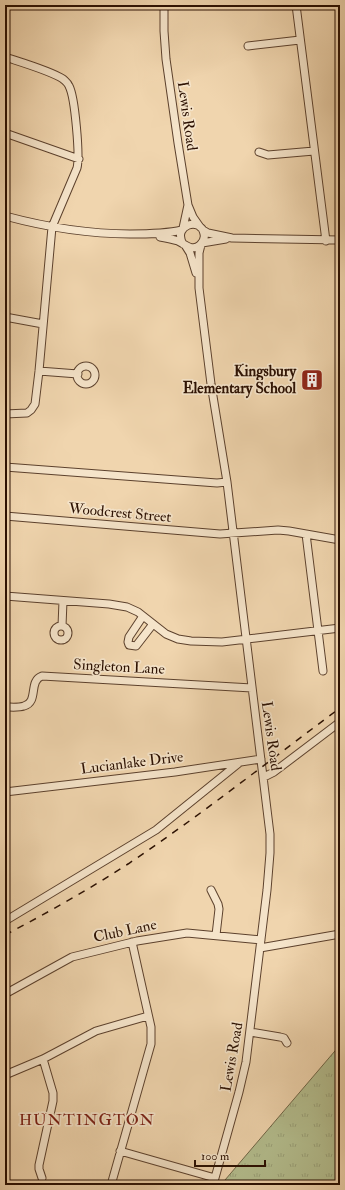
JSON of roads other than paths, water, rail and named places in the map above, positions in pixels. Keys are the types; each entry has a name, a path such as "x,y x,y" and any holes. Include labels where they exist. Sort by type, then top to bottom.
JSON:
{"street":[{"name":"Lewis Road","path":"164,5 166,59 188,205 193,217 201,228"},
{"path":"296,5 326,241"},
{"path":"248,46 300,40"},
{"path":"5,57 59,77 70,87 77,129 79,158 77,168 52,228 36,399 31,410 25,414 5,414"},
{"path":"5,133 79,158"},
{"path":"259,152 268,155 314,150"},
{"path":"184,244 180,237 188,205"},
{"path":"5,216 52,228 92,232 146,234 170,233 183,229 192,224 208,233 232,238 326,241 340,240"},
{"path":"201,228 204,237 201,244"},
{"path":"146,234 170,238 193,248 201,244 232,238"},
{"name":"Lewis Road","path":"184,244 190,253 200,288"},
{"name":"Lewis Road","path":"201,244 198,253 200,288 211,384 227,482 270,834 270,853 261,940 246,1062 240,1092 214,1182"},
{"path":"5,317 43,324"},
{"path":"39,371 78,374"},
{"path":"5,467 217,483 227,482"},
{"name":"Woodcrest Street","path":"5,516 206,533 278,530 340,540"},
{"path":"306,534 324,671"},
{"path":"5,596 109,604 128,607 144,616 166,634 184,640 215,642 246,640 340,628"},
{"path":"62,626 63,601"},
{"path":"144,616 128,640 129,645 134,647 136,646 153,624"},
{"name":"Singleton Lane","path":"5,707 22,707 29,704 33,698 35,682 42,676 252,688"},
{"path":"264,777 274,772 340,722"},
{"name":"Lucianlake Drive","path":"5,792 175,772 261,759"},
{"path":"5,921 156,830 239,763"},
{"path":"211,890 219,909 216,935"},
{"name":"Club Lane","path":"5,994 13,991 72,957 132,942 187,933 261,940"},
{"path":"260,948 340,934"},
{"path":"111,1185 151,1044 148,1016 132,942"},
{"path":"5,1075 42,1059 96,1031 148,1016"},
{"path":"250,1032 284,1038 287,1043"},
{"path":"42,1059 53,1093 52,1110 39,1165 42,1178"},
{"path":"120,1151 214,1182"}],"railway":[{"path":"5,935 67,901 128,864 209,807 340,708"}],"place":[{"name":"Kingsbury Elementary School","path":"312,380"}],"district":[{"name":"HUNTINGTON","path":"87,1120"}]}
